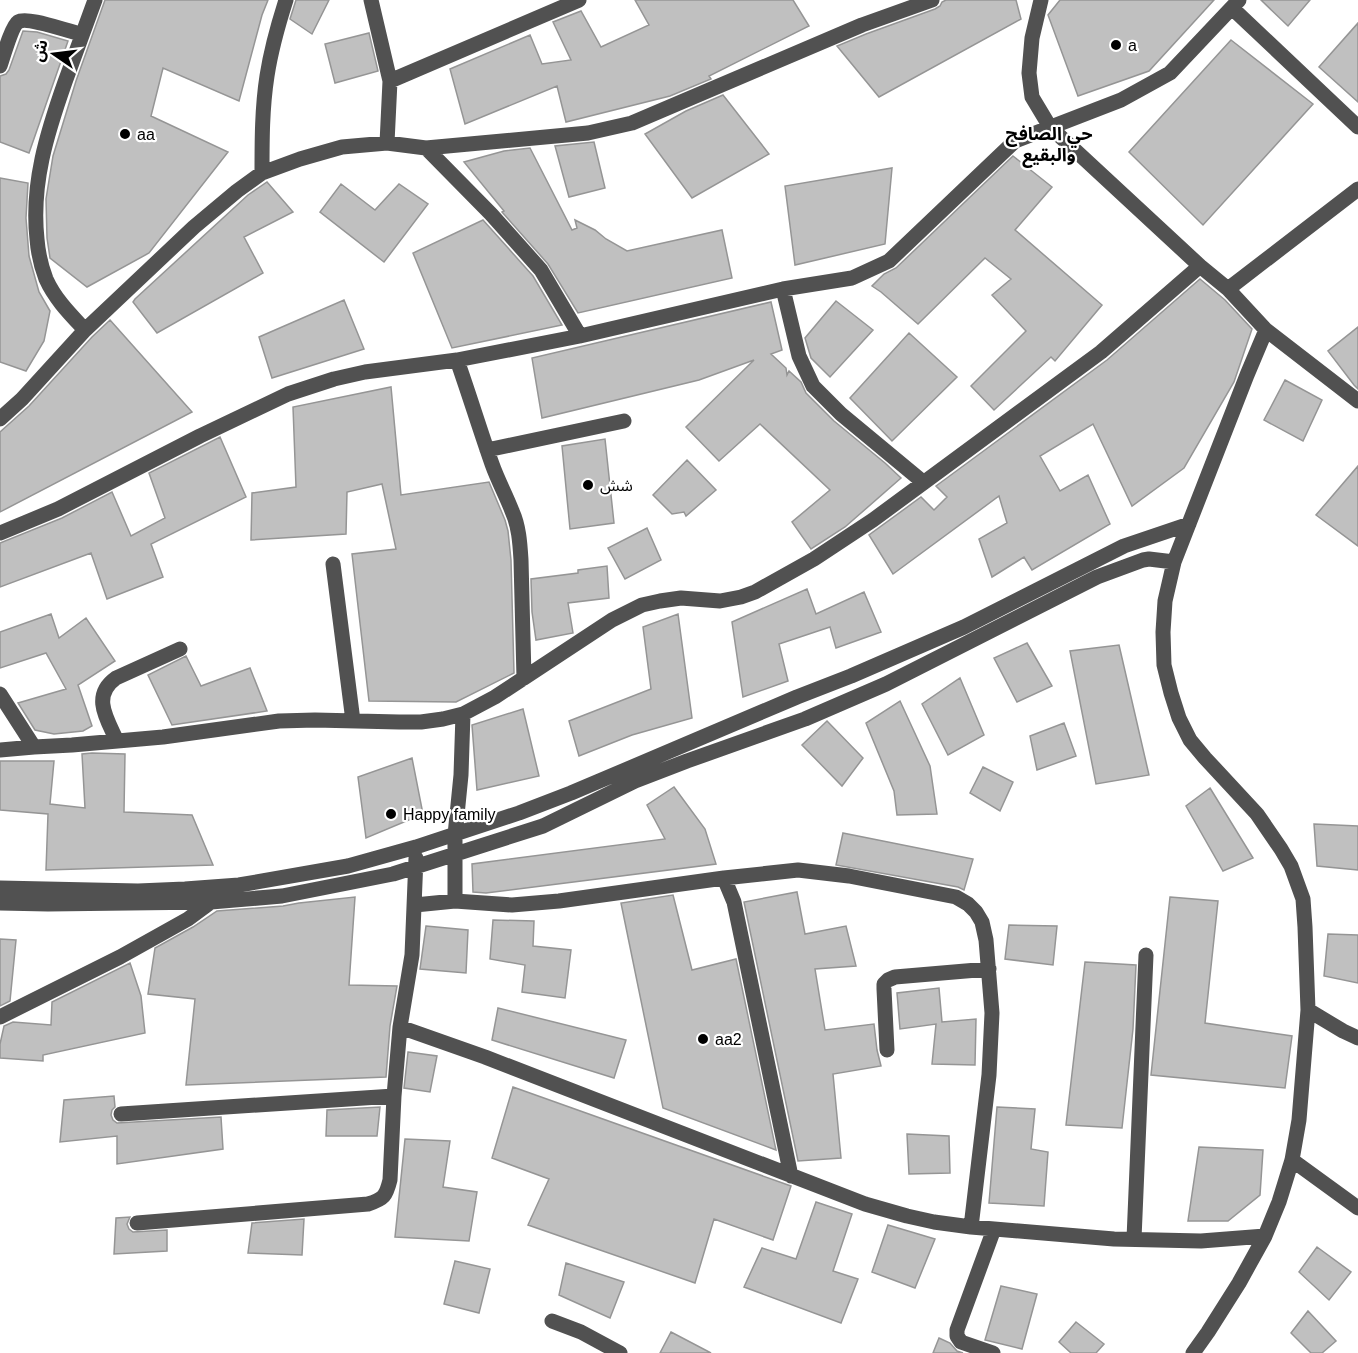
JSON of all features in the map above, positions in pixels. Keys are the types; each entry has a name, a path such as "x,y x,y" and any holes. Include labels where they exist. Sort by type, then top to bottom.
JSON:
{"street":[{"path":"85,330 66,310 46,280 38,248 35,217 41,161 52,118 95,0"},
{"path":"261,173 262,128 267,79 274,40 286,0"},
{"path":"371,0 390,81 387,143"},
{"path":"390,81 579,0"},
{"path":"0,419 22,399 85,330 194,227 261,173 342,147 387,143 426,148 588,133 632,123 862,25 932,0"},
{"path":"1041,1 1032,38 1029,73 1032,97 1050,127 1200,266 1228,289 1266,330 1358,401"},
{"path":"0,533 58,509 288,394 334,379 365,372 457,360 580,336 783,289 852,278 889,261 1016,141 1121,100 1170,73 1235,4 1358,128"},
{"path":"0,66 14,27 23,20 82,34"},
{"path":"426,148 491,214 541,270 580,336"},
{"path":"1228,289 1358,189"},
{"path":"0,750 163,737 264,722 315,720 421,722 462,714 495,697 612,620 642,605 681,598 720,601 741,597 755,592 814,559 873,520 1101,352 1200,266"},
{"path":"783,289 799,356 813,386 841,414 923,482"},
{"path":"1193,1353 1233,1293 1265,1236 1279,1202 1292,1160 1299,1120 1308,1010 1303,898 1291,866 1257,814 1190,740 1170,693 1164,665 1165,601 1174,562 1266,330"},
{"path":"457,360 498,481 513,512 520,543 525,678"},
{"path":"487,450 624,421"},
{"path":"0,888 138,891 239,885 348,866 416,847 571,793 964,627 1124,546 1189,524"},
{"path":"0,903 212,902 282,896 393,874 543,826 635,782 855,698 1086,582 1115,570 1149,559 1174,562"},
{"path":"333,564 353,721"},
{"path":"117,741 102,705 107,686 116,678 180,649"},
{"path":"0,694 34,747"},
{"path":"455,901 455,835 461,775 462,714"},
{"path":"137,1223 368,1204 381,1200 387,1194 390,1180 393,1096 400,1027 412,955 416,847"},
{"path":"415,905 455,901 512,905 559,901 798,870 849,876 956,897 968,904 982,922 986,940 992,1013 990,1054 971,1227"},
{"path":"299,874 301,892"},
{"path":"724,878 734,902 791,1176"},
{"path":"2,1020 149,942 212,902"},
{"path":"1134,1239 1146,955"},
{"path":"887,1050 884,984 888,980 895,977 989,969"},
{"path":"1308,1010 1358,1038"},
{"path":"400,1027 485,1057 865,1204 907,1216 971,1227 1114,1239 1201,1241 1265,1236"},
{"path":"121,1114 393,1096"},
{"path":"1292,1160 1358,1208"},
{"path":"993,1353 962,1342 958,1339 957,1330 994,1228"},
{"path":"552,1321 580,1332 620,1353"}],"building":[{"name":"aa","path":"105,0 268,0 239,101 163,68 151,116 228,152 149,253 87,287 50,258 46,199 53,156 76,81"},
{"path":"296,0 329,0 312,34 290,19"},
{"path":"635,0 793,0 809,26 709,76 711,79 670,96 566,122 557,86 465,124 450,69 530,35 542,64 571,60 553,22 581,11 601,47 649,25"},
{"path":"946,0 1016,0 1021,19 879,97 837,46 935,9"},
{"name":"a","path":"1060,0 1214,0 1149,71 1078,96 1048,15"},
{"path":"1261,0 1310,0 1288,26"},
{"path":"1358,23 1358,102 1319,67"},
{"path":"23,31 37,32 68,41 29,153 0,142 0,76 9,70"},
{"path":"369,33 378,71 335,83 325,44"},
{"path":"1231,40 1313,104 1203,225 1129,152"},
{"path":"723,95 769,154 692,198 645,134 686,111"},
{"path":"594,142 605,188 569,197 555,146"},
{"path":"530,148 572,230 577,228 575,220 627,251 722,230 732,278 578,313 548,264 502,212 504,211 464,162 504,151"},
{"path":"1013,156 1052,187 1015,230 1102,305 1055,361 1051,357 994,410 971,386 1026,331 992,295 1011,279 985,258 918,324 872,286 884,274 896,268"},
{"path":"892,168 885,244 795,265 785,186"},
{"path":"0,178 28,183 26,218 29,256 39,292 50,311 44,341 26,371 0,362"},
{"path":"267,182 293,212 244,237 263,273 157,333 133,302 135,299 248,195"},
{"path":"341,184 375,210 399,184 428,204 384,262 320,212"},
{"path":"483,220 533,276 562,325 452,348 413,253"},
{"path":"1200,279 1225,300 1252,329 1234,382 1184,468 1132,506 1093,424 1040,456 1060,491 1088,475 1110,524 1032,570 1024,557 992,577 979,539 1007,523 999,496 893,574 869,535 921,497 934,510 947,497 936,486 1107,360"},
{"path":"344,300 364,349 272,378 259,337"},
{"path":"836,301 873,330 830,377 811,358 805,338"},
{"path":"771,302 782,350 771,354 786,368 787,375 789,371 801,382 806,393 834,421 901,478 845,527 811,549 792,522 830,490 760,424 719,461 686,427 754,360 699,380 542,418 532,358"},
{"path":"110,320 192,412 0,512 0,432 29,406"},
{"path":"1358,327 1358,389 1328,351"},
{"path":"909,333 957,377 892,441 850,398"},
{"path":"1285,380 1322,400 1303,441 1264,420"},
{"path":"391,387 401,495 489,482 508,531 514,673 456,702 369,701 352,554 396,549 382,484 347,492 346,534 251,540 252,493 296,487 293,407"},
{"path":"220,437 246,497 151,544 163,577 107,599 91,553 0,587 0,543 62,518 112,492 131,536 165,518 149,473"},
{"name":"شش","path":"605,439 614,523 570,529 562,446"},
{"path":"687,460 716,490 686,516 684,512 672,514 653,495"},
{"path":"1358,466 1358,546 1316,515"},
{"path":"647,528 661,560 625,579 608,548"},
{"path":"607,566 609,598 568,603 573,633 536,640 531,579 578,573 578,570"},
{"path":"807,589 816,614 864,592 881,632 836,648 830,627 779,644 788,681 743,697 732,622"},
{"path":"51,614 59,638 86,618 115,661 78,685 92,726 83,731 54,734 35,730 18,703 66,689 46,653 0,668 0,632"},
{"path":"678,614 692,718 632,735 579,756 569,721 651,689 643,627"},
{"path":"1027,643 1052,686 1017,702 994,658"},
{"path":"1119,645 1149,775 1096,784 1070,651"},
{"path":"186,656 201,686 250,668 267,711 172,725 148,675"},
{"path":"960,678 984,735 948,755 922,704"},
{"path":"900,701 930,766 937,814 897,815 894,791 866,723"},
{"path":"523,709 539,776 477,790 472,725"},
{"path":"827,721 863,758 842,786 802,745"},
{"path":"1064,723 1076,756 1037,770 1030,736"},
{"path":"82,754 125,754 124,812 192,815 213,865 46,870 48,814 0,810 0,761 54,761 50,804 85,808"},
{"path":"412,758 423,814 366,838 358,777"},
{"path":"983,767 1013,782 1000,811 970,793"},
{"path":"674,787 705,829 716,864 486,893 473,892 472,864 665,839 647,805"},
{"path":"1210,788 1253,858 1223,871 1186,806"},
{"path":"1314,824 1358,826 1358,870 1317,866"},
{"path":"843,833 973,859 964,890 836,865"},
{"path":"797,892 805,934 846,926 856,966 815,969 825,1030 874,1024 881,1066 833,1074 841,1158 798,1161 744,902"},
{"name":"aa2","path":"673,895 692,970 736,959 776,1150 663,1108 621,903"},
{"path":"355,897 349,985 397,986 390,1026 386,1077 186,1085 195,999 148,994 155,948 217,911"},
{"path":"1170,897 1218,901 1205,1023 1292,1036 1285,1088 1151,1075"},
{"path":"493,920 534,921 533,946 571,950 565,998 522,992 525,965 490,959"},
{"path":"1009,925 1057,926 1053,965 1005,959"},
{"path":"426,926 468,930 466,973 420,969"},
{"path":"1328,934 1358,935 1358,983 1324,976"},
{"path":"0,939 16,940 10,1001 0,1006"},
{"path":"1085,962 1136,965 1133,1029 1122,1128 1066,1125"},
{"path":"130,963 141,996 145,1033 43,1055 43,1061 0,1058 4,1026 13,1022 51,1025 52,1002"},
{"path":"939,988 942,1022 976,1019 975,1065 932,1064 936,1024 900,1029 897,993"},
{"path":"498,1008 626,1040 614,1078 492,1040"},
{"path":"408,1052 437,1056 430,1092 404,1088"},
{"path":"513,1087 791,1186 773,1240 714,1219 695,1283 528,1225 549,1179 492,1158"},
{"path":"114,1096 115,1107 111,1115 117,1123 221,1117 223,1149 117,1164 117,1136 60,1142 64,1100"},
{"path":"380,1107 377,1136 326,1136 327,1110"},
{"path":"997,1107 1035,1109 1031,1149 1048,1152 1044,1206 989,1203"},
{"path":"907,1134 949,1136 950,1173 909,1174"},
{"path":"405,1139 450,1141 443,1187 477,1192 469,1241 395,1237"},
{"path":"1199,1147 1263,1150 1260,1195 1228,1221 1188,1221"},
{"path":"816,1202 852,1214 833,1271 858,1279 841,1323 744,1287 762,1248 796,1259"},
{"path":"130,1217 127,1224 133,1232 167,1230 167,1251 114,1254 116,1218"},
{"path":"304,1219 302,1255 248,1253 252,1223"},
{"path":"888,1225 935,1239 915,1288 872,1272"},
{"path":"1317,1247 1351,1272 1329,1300 1299,1272"},
{"path":"455,1261 490,1269 479,1313 444,1304"},
{"path":"566,1263 624,1282 610,1318 559,1295"},
{"path":"1001,1286 1037,1294 1022,1349 985,1340"},
{"path":"1308,1311 1336,1341 1322,1353 1311,1353 1291,1333"},
{"path":"1076,1322 1104,1344 1096,1353 1071,1353 1059,1342"},
{"path":"671,1332 711,1353 660,1353"},
{"path":"939,1338 950,1343 957,1351 963,1353 933,1353"}],"place":[{"name":"a","path":"1116,45"},
{"name":"aa","path":"125,134"},
{"name":"شش","path":"588,485"},
{"name":"Happy family","path":"391,814"},
{"name":"aa2","path":"703,1039"}],"district":[{"name":"حي الصافح والبقيع","path":"1049,144"}]}
